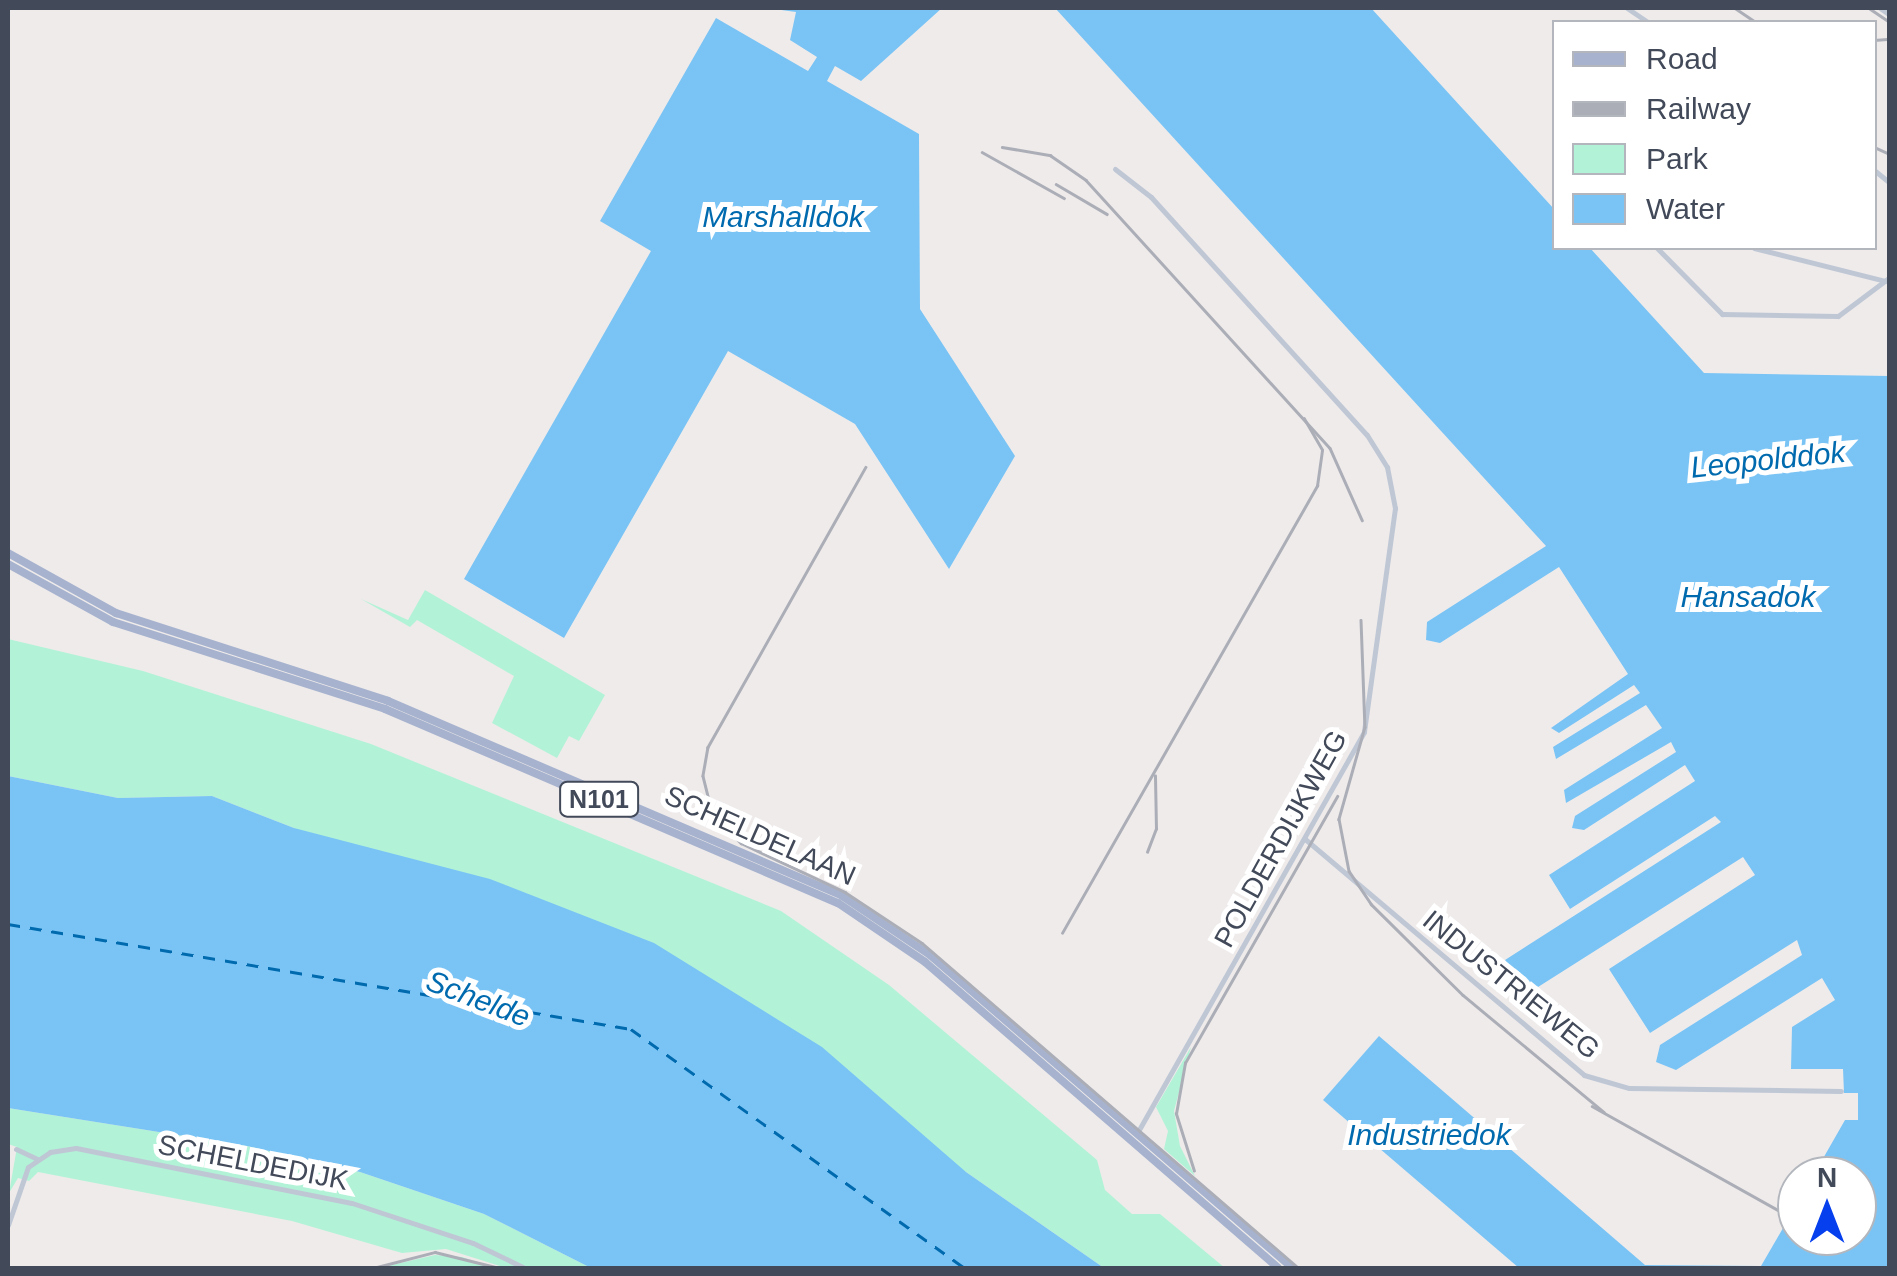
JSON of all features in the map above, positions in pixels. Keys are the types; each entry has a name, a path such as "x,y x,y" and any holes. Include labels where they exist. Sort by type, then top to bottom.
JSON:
{"main road":[{"name":"SCHELDELAAN","path":"8,553 77,596 191,644"},
{"name":"SCHELDELAAN","path":"8,564 72,604 307,679 636,810 755,860 874,924 1021,1040 1293,1268"},
{"name":"SCHELDELAAN","path":"1134,1137 1278,1268"}],"street":[{"path":"1880,8 1890,14"},
{"name":"POLDERDIJKWEG","path":"1115,169 1151,196 1382,456 1395,508 1383,628 1365,730 1134,1137"},
{"path":"1658,250 1722,314 1847,314 1887,279"},
{"path":"1763,250 1887,279"},
{"name":"INDUSTRIEWEG","path":"1304,839 1584,1075 1629,1088 1842,1091"},
{"name":"SCHELDEDIJK","path":"37,1159 76,1148 286,1185 419,1224 526,1268"},
{"path":"8,1225 18,1183 37,1159 16,1149"}],"green space":[{"path":"425,590 605,695 579,741 569,736 557,758 492,723 514,676 417,620 410,627 361,599 408,620"},
{"path":"8,639 143,671 371,744 781,911 889,985 1097,1160 1105,1190 1132,1214 1160,1214 1225,1268 1104,1268 966,1172 294,828 212,796 118,798 8,776"},
{"path":"1191,1047 1174,1111 1180,1146 1195,1176 1164,1149 1168,1131 1156,1107"},
{"path":"8,1108 247,1146 360,1172 484,1214 591,1268 506,1268 446,1249 402,1253 292,1221 38,1172 29,1181 18,1178 9,1193 17,1147 8,1144"},
{"path":"435,1255 462,1257 494,1268 379,1268"}],"water":[{"name":"Marshalldok","path":"767,8 942,8 861,81 835,66 827,81 919,134 920,309 1015,456 949,569 855,424 728,351 564,638 464,579 651,251 600,221 716,18 808,71 817,57 790,40 796,12"},
{"name":"Hansadok","path":"1055,8 1371,8 1552,207 1552,250 1592,250 1704,373 1889,376 1889,1268 1519,1268 1323,1100 1379,1036 1645,1265 1761,1266 1777,1238 1777,1256 1877,1256 1877,1156 1824,1156 1845,1120 1858,1120 1858,1093 1844,1093 1843,1069 1791,1069 1792,1027 1835,1000 1822,978 1676,1070 1656,1062 1660,1045 1802,955 1797,940 1650,1033 1609,969 1755,875 1743,857 1527,994 1505,960 1721,822 1715,816 1570,909 1549,875 1695,781 1685,765 1584,830 1572,828 1575,816 1676,752 1671,742 1566,803 1564,790 1662,728 1646,705 1556,759 1553,747 1640,693 1634,685 1559,733 1551,728 1628,674 1559,567 1440,643 1426,640 1427,622 1546,546"},
{"name":"Schelde","path":"8,776 118,798 212,796 294,828 490,879 654,943 822,1047 966,1172 1104,1268 591,1268 484,1214 360,1172 247,1146 8,1108"}],"ferry route":[{"path":"8,924 631,1029 965,1268"}],"railway":[{"path":"1735,8 1753,20"},
{"path":"1869,8 1890,22"},
{"path":"1877,40 1890,39"},
{"path":"1002,147 1050,155 1086,180 1330,448 1362,520"},
{"path":"1877,148 1890,154"},
{"path":"982,152 1064,198"},
{"path":"1056,184 1107,214"},
{"path":"1062,933 1317,486 1322,450 1304,419"},
{"path":"866,467 708,747 703,776 712,813 741,843 845,892 922,943 1299,1268"},
{"path":"1361,620 1365,727 1339,819 1349,871 1371,904 1463,995 1604,1112"},
{"path":"1147,852 1156,829 1155,776"},
{"path":"1194,1171 1176,1114 1185,1063 1337,796"},
{"path":"1592,1106 1777,1209"},
{"path":"373,1268 435,1252 499,1268"}],"water label":[{"name":"Leopolddok","path":"1768,460"},
{"name":"Industriedok","path":"1429,1135"}]}
